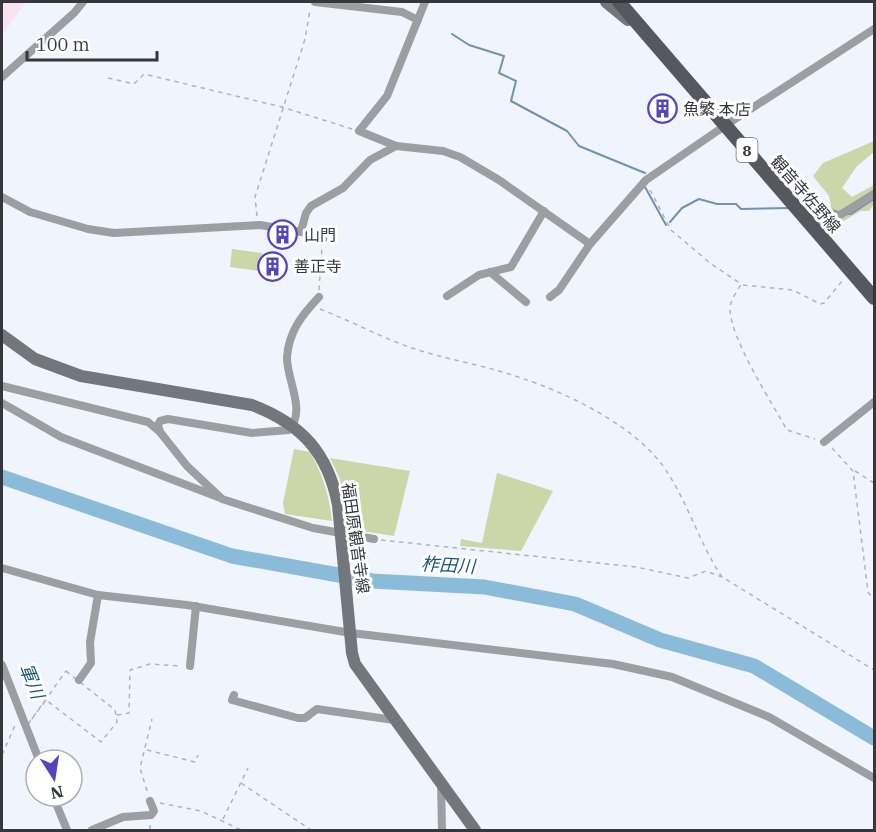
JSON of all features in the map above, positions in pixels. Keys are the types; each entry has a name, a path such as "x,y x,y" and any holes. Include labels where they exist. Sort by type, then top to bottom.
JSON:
{"main road":[{"path":"606,2 654,43"},
{"name":"観音寺佐野線","path":"619,2 874,298"},
{"name":"福田原観音寺線","path":"2,335 35,358 81,376 252,405 275,414 293,426 314,446 333,482 356,663 394,720 475,831"}],"street":[{"path":"2,77 74,14 83,2"},
{"path":"314,2 402,12 418,20"},
{"path":"425,2 387,96 358,131 396,146 443,152 460,157 499,180 590,244"},
{"path":"549,297 559,290 590,244 646,180 874,29"},
{"path":"301,231 306,213 311,206 343,188 370,160 396,146"},
{"path":"814,227 833,216 840,215 874,194"},
{"path":"2,197 30,212 88,229 114,233 260,225 301,231 319,235 323,239"},
{"path":"447,296 479,275 511,267 544,212"},
{"path":"490,273 526,302"},
{"path":"160,432 158,425 160,421 168,419 252,433 289,430 293,426 295,395 287,358 298,319 319,297"},
{"path":"2,386 148,422 160,432 187,466 222,499"},
{"path":"824,442 874,402"},
{"path":"2,403 61,437 222,499 276,518 375,538"},
{"path":"2,568 98,595 196,606 351,633 613,664 672,677 769,717 874,778"},
{"path":"79,680 91,663 90,642 98,595"},
{"path":"190,666 196,606"},
{"path":"2,664 34,748"},
{"path":"234,695 232,700 298,718 305,718 317,709 394,720"},
{"path":"441,783 442,831"},
{"path":"92,831 123,817 152,815 154,811 150,801"},
{"path":"58,808 67,831"}],"path":[{"path":"260,225 255,210 255,196 305,39 314,2"},
{"path":"108,78 134,84 144,74 282,107 358,131"},
{"path":"646,180 671,230 710,263 741,284 793,290 820,304 824,303 841,283 849,268"},
{"path":"319,297 323,239"},
{"path":"741,284 729,310 737,336 787,430 824,442 845,459 853,471 874,483"},
{"path":"310,306 413,349 521,378 568,397 618,425 645,446 665,468 710,559 722,577"},
{"path":"853,471 868,592 874,600"},
{"path":"375,538 401,544 636,567 688,578 706,571 722,577 874,670"},
{"path":"117,715 129,713 130,670 150,664 190,666"},
{"path":"66,671 115,710 117,715 117,722 101,742 46,700 26,727 66,671"},
{"path":"2,755 21,713"},
{"path":"152,719 140,768 150,801 201,812 223,820 241,831"},
{"path":"146,750 195,762 198,755"},
{"path":"223,820 248,768"},
{"path":"241,783 311,831"}],"shaded area":[{"path":"2,2 26,2 2,35"}],"green space":[{"path":"874,141 874,152 857,166 842,188 852,197 874,185 874,204 869,211 861,211 826,231 817,220 831,206 829,196 813,176 823,163"},
{"path":"232,249 262,253 259,271 230,267"},
{"path":"294,449 310,452 315,461 325,485 332,521 285,514 283,503"},
{"path":"330,458 410,471 394,536 349,529 340,479"},
{"path":"497,473 553,491 521,551 460,546 461,539 482,543"}],"waterway":[{"path":"452,34 469,45 504,56 499,73 516,81 511,101 567,131 579,146 645,173"},
{"path":"645,187 666,225"},
{"path":"670,222 682,208 699,199 717,204 736,204 741,209 789,208"},
{"path":"848,214 874,199"},
{"path":"807,205 839,212"},
{"name":"柞田川","path":"2,477 232,556 372,581 484,587 575,604 660,640 754,666 874,738"}],"place":[{"name":"魚繁 本店","path":"662,109"},
{"name":"山門","path":"283,235"},
{"name":"善正寺","path":"273,266"}],"water label":[{"name":"軍川","path":"32,681"}]}
